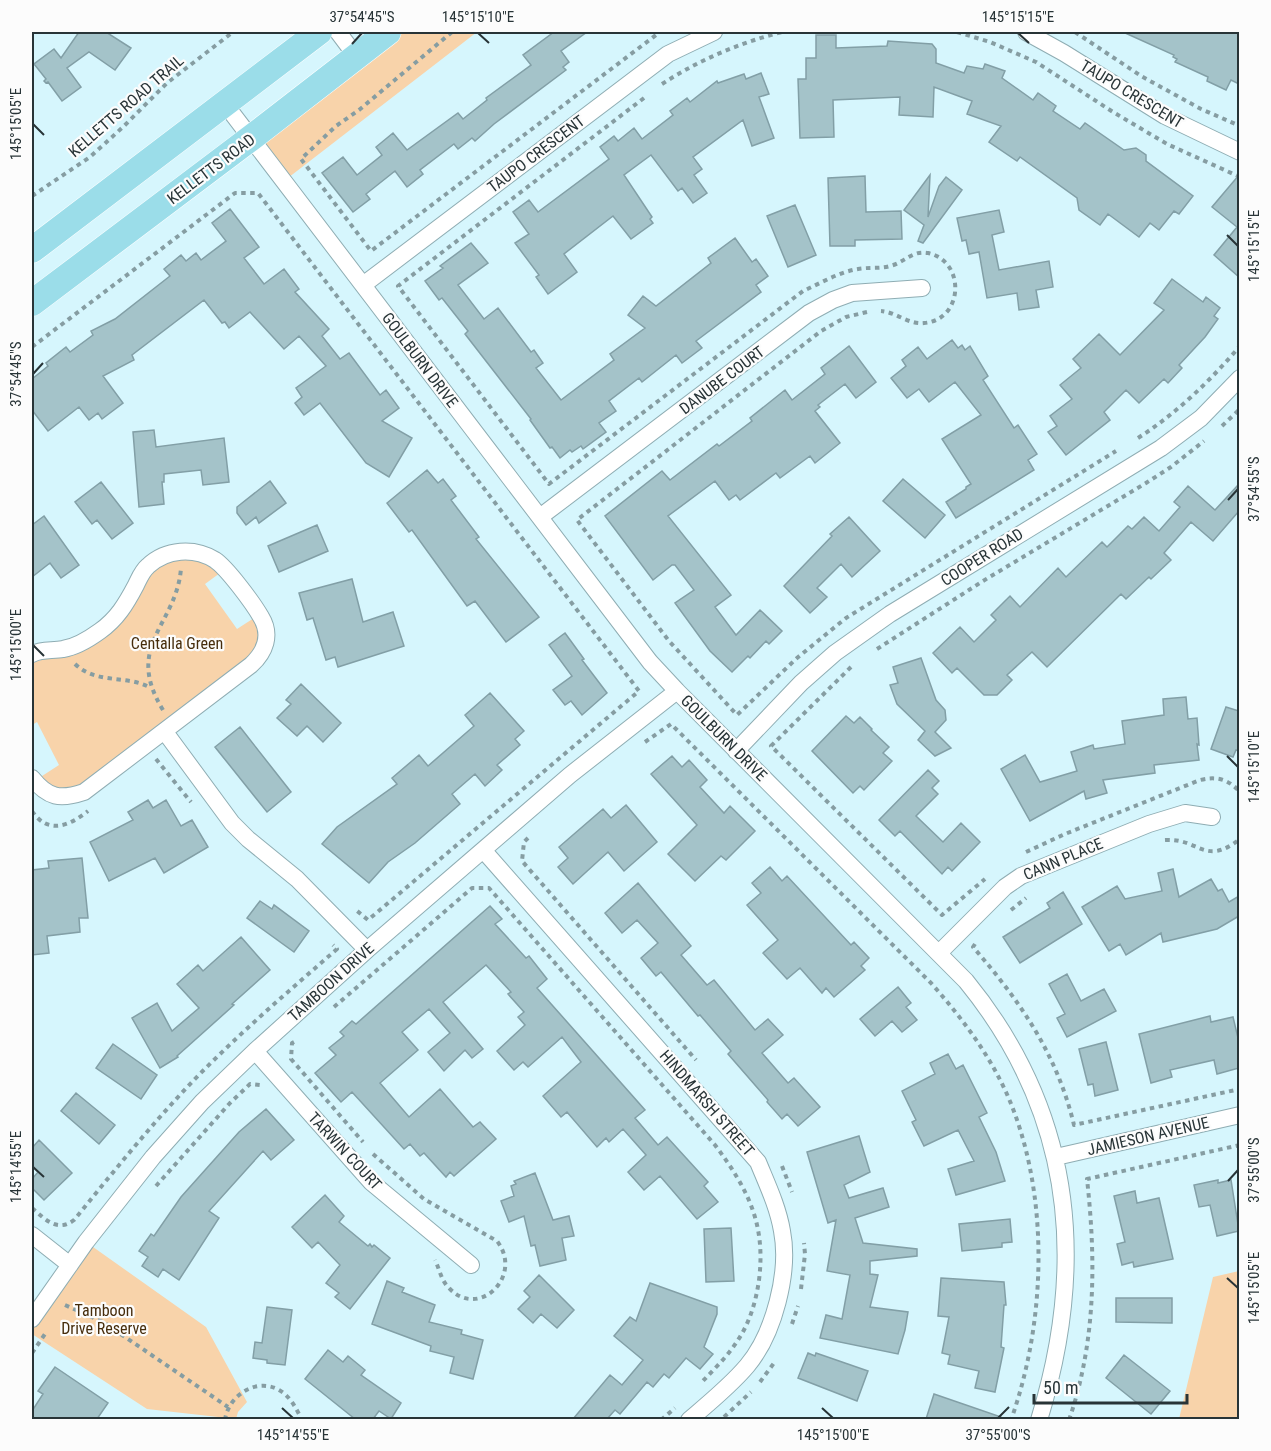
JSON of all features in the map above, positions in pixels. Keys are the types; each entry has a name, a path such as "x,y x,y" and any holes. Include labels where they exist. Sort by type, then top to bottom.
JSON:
{"main road":[{"path":"32,250 320,32"},
{"name":"KELLETTS ROAD","path":"32,303 251,138 372,40"}],"street":[{"path":"338,32 372,40"},
{"name":"TAUPO CRESCENT","path":"363,285 668,54 714,32"},
{"name":"TAUPO CRESCENT","path":"1026,32 1165,116 1239,152"},
{"name":"GOULBURN DRIVE","path":"225,104 650,662 966,981 985,1004 1016,1052 1033,1086 1056,1157 1063,1212 1066,1274 1054,1364 1040,1419"},
{"name":"DANUBE COURT","path":"540,517 809,313 852,293 922,288"},
{"name":"COOPER ROAD","path":"736,751 801,683 835,653 890,614 1161,448 1201,418 1239,378"},
{"path":"32,654 73,646 101,630 116,618 146,567 163,555 186,551 203,554 216,561 227,571 262,618 266,630 266,644 261,656 251,665 166,724 84,792 69,797 53,796 41,789 32,778"},
{"name":"TAMBOON DRIVE","path":"32,1319 70,1265 153,1157 202,1102 367,950 579,767 677,691"},
{"path":"166,724 232,823 297,879 367,950"},
{"name":"CANN PLACE","path":"939,953 1005,887 1021,876 1149,824 1185,813 1212,817"},
{"name":"HINDMARSH STREET","path":"484,851 758,1162 772,1196 782,1231 786,1258 775,1314 748,1365 724,1390 689,1419"},
{"name":"TARWIN COURT","path":"255,1051 371,1182 471,1265"},
{"name":"JAMIESON AVENUE","path":"1056,1157 1239,1115"},
{"path":"32,1235 70,1265"}],"path":[{"name":"KELLETTS ROAD TRAIL","path":"32,196 90,156 167,83 234,32"},
{"path":"452,32 336,126 301,159 371,251 660,32"},
{"path":"660,85 717,54 782,32"},
{"path":"957,32 990,42 1036,62 1167,144 1239,177"},
{"path":"1075,32 1141,76 1201,109 1239,126"},
{"path":"549,484 398,286 652,92"},
{"path":"32,347 235,193 258,194 639,691"},
{"path":"1220,428 1239,409"},
{"path":"869,654 983,581 1163,472 1212,435"},
{"path":"577,520 669,641 737,715"},
{"path":"166,724 152,688 148,664 153,642 179,581 181,560"},
{"path":"859,661 849,668 771,746 942,915"},
{"path":"73,662 83,672 97,678 129,680 152,688"},
{"path":"639,746 671,724 931,983 965,1022 993,1066 1016,1117 1037,1206 1036,1315 1025,1373 1011,1419"},
{"path":"522,861 524,842 532,834"},
{"path":"1160,840 1179,841 1212,852 1222,851 1239,839"},
{"path":"328,1012 472,888 489,888 715,1145 742,1183 752,1206 759,1230 761,1252 756,1299 738,1340 699,1385"},
{"path":"1005,915 1029,895"},
{"path":"350,904 368,920"},
{"path":"981,939 973,947 1030,1019 1056,1070 1074,1125 1239,1089"},
{"path":"291,1059 292,1043 301,1036"},
{"path":"149,1194 230,1103 250,1084 263,1085"},
{"path":"1070,1419 1085,1355 1094,1290 1093,1234 1088,1179 1239,1145"},
{"path":"32,1208 53,1225"},
{"path":"71,1297 65,1305 103,1322 228,1407"},
{"path":"225,1419 228,1407 236,1397 249,1388 273,1388 280,1391 302,1419"},
{"path":"661,1419 676,1406"}],"green space":[{"path":"388,32 477,32 284,181 251,138"},
{"name":"Centalla Green","path":"181,558 203,562 220,573 205,584 237,629 254,618 258,627 258,636 254,653 80,786 61,791 39,778 59,765 37,722 32,725 32,663 50,657 63,656 159,566"},
{"name":"Tamboon Drive Reserve","path":"86,1242 206,1327 247,1402 238,1412 236,1419 147,1409 32,1334 32,1319"},
{"path":"1239,1271 1239,1419 1179,1419 1213,1277"}],"building":[{"path":"79,32 106,32 131,48 115,70 89,52 67,68 81,87 62,101 48,82 44,81 46,79 34,64 54,49 61,58"},
{"path":"554,32 587,32 561,51 569,62 563,67 566,70 475,141 472,138 458,149 454,144 420,170 423,174 407,187 395,171 366,194 370,199 353,212 322,173 343,157 357,175 382,155 376,147 393,133 407,150 458,113 463,119 487,100 486,98 531,65 523,55"},
{"path":"1123,32 1239,32 1239,84 1231,80 1226,90 1207,81 1208,77 1175,62 1177,59 1173,57 1174,55"},
{"path":"816,35 836,35 836,48 887,46 888,41 932,44 936,49 936,63 964,73 967,66 983,69 985,64 1005,71 1002,78 1033,100 1038,93 1056,106 1053,111 1080,129 1085,123 1124,150 1136,148 1146,155 1146,161 1193,196 1179,214 1174,211 1159,230 1150,223 1139,237 1108,214 1100,225 1079,210 1077,198 1020,157 1017,161 989,142 1001,126 967,114 972,101 934,87 933,117 899,115 900,97 833,100 834,137 800,138 798,79 806,79 806,58 816,58"},
{"path":"761,73 769,94 759,97 774,138 752,146 743,120 693,157 702,169 694,175 707,193 693,203 682,188 678,191 651,155 624,175 652,217 650,219 653,223 631,239 613,216 564,254 577,272 548,294 536,277 539,275 515,243 529,234 513,212 529,200 538,212 609,159 600,147 614,136 618,141 634,128 642,139 673,115 670,111 687,98 690,102 717,81 718,83 744,74 746,79"},
{"path":"930,175 928,217 939,186 946,177 962,190 923,243 918,241 924,225 904,210"},
{"path":"1239,175 1239,277 1214,255 1237,227 1212,207"},
{"path":"865,176 866,212 901,211 902,239 855,240 855,246 830,246 828,178"},
{"path":"795,205 816,255 788,267 767,216"},
{"path":"230,209 259,247 244,258 264,284 284,269 299,289 295,292 329,329 322,336 340,359 349,353 380,395 386,390 399,408 382,421 412,438 389,477 366,463 320,403 304,415 295,403 302,397 296,388 326,366 299,336 284,349 250,312 229,328 225,322 222,323 204,300 132,355 134,360 103,376 123,403 102,419 98,413 89,420 79,407 48,431 32,410 32,379 48,366 46,363 66,347 70,352 93,335 91,331 115,319 170,276 164,269 181,255 186,261 196,253 201,260 226,241 212,223"},
{"path":"999,210 1004,232 992,235 999,270 1049,261 1053,287 1036,290 1039,307 1019,310 1017,293 987,298 979,252 969,254 966,240 962,241 957,218"},
{"path":"735,238 752,262 756,259 768,276 756,285 761,292 696,341 702,348 682,363 676,355 642,382 639,378 609,401 616,411 599,423 606,432 583,449 581,446 572,452 570,450 560,458 552,447 550,448 531,419 465,334 468,331 442,298 439,300 425,281 443,268 440,266 471,243 488,263 458,285 484,319 498,308 531,352 534,350 543,363 536,368 561,400 614,360 610,354 645,328 628,315 643,296 656,306 711,263 708,258"},
{"path":"1172,279 1203,302 1206,297 1220,308 1214,316 1218,319 1179,365 1182,368 1168,383 1164,379 1139,403 1126,390 1104,412 1110,420 1066,455 1048,432 1057,426 1050,416 1072,399 1060,385 1081,368 1073,359 1099,334 1120,355 1164,310 1154,303"},
{"path":"952,340 958,348 962,345 965,350 970,346 988,376 983,380 1014,428 1018,425 1037,454 1028,460 1034,470 956,518 946,502 971,484 942,439 981,415 955,382 929,402 919,389 907,398 891,378 906,366 902,360 918,347 927,359"},
{"path":"849,346 876,382 856,398 845,384 818,405 820,407 815,411 840,443 815,463 810,456 780,478 776,473 740,500 736,495 729,500 715,481 668,516 731,595 715,607 736,635 760,610 782,631 769,644 766,641 732,672 710,651 675,603 694,590 675,565 653,580 605,516 662,471 670,480 717,444 719,446 752,421 750,418 785,390 792,400 825,374 821,368"},
{"path":"154,430 156,447 224,438 229,482 203,485 201,470 164,474 164,482 162,482 164,504 139,507 133,432"},
{"path":"427,470 438,483 443,479 456,496 451,500 479,537 476,539 539,617 506,642 475,601 467,606 412,530 409,532 387,503"},
{"path":"903,479 945,515 925,538 883,501"},
{"path":"270,481 286,503 259,523 256,517 246,525 237,513 237,507"},
{"path":"101,482 133,523 112,539 97,520 92,524 75,502"},
{"path":"1239,484 1239,511 1213,541 1191,522 1164,553 1171,560 1151,579 1149,577 1126,599 1121,594 1047,667 1032,652 1007,675 1012,680 997,695 984,695 957,668 952,673 933,653 960,627 974,642 996,620 991,615 1010,596 1020,607 1058,568 1066,577 1102,542 1107,547 1128,526 1132,529 1144,517 1159,531 1180,507 1174,502 1188,486 1215,510"},
{"path":"44,516 79,565 61,578 50,563 32,577 32,525"},
{"path":"849,517 880,551 852,577 841,564 817,588 827,597 810,613 784,586 832,536 830,534"},
{"path":"317,525 328,551 279,572 268,546"},
{"path":"352,579 363,622 393,612 404,646 338,667 335,657 326,660 313,618 307,620 299,593"},
{"path":"565,633 607,693 582,715 571,701 565,705 553,690 572,676 549,645"},
{"path":"921,658 936,700 945,710 946,720 935,732 951,748 935,756 918,740 925,731 897,704 890,685 898,683 893,667"},
{"path":"301,684 341,723 323,742 307,726 297,736 277,718 291,704 286,700"},
{"path":"490,693 524,731 515,739 520,745 497,765 502,770 485,786 475,774 452,794 460,804 415,843 388,862 369,883 322,844 337,827 397,784 392,778 419,755 428,766 474,726 465,715"},
{"path":"1186,697 1188,719 1197,718 1199,760 1154,765 1155,773 1103,780 1107,793 1086,799 1084,791 1030,821 1001,769 1025,755 1040,782 1077,771 1071,752 1093,745 1094,749 1125,744 1122,721 1164,715 1163,699"},
{"path":"1226,707 1239,711 1239,751 1236,750 1233,757 1211,749"},
{"path":"846,716 854,723 860,717 889,747 883,753 892,761 864,790 860,786 853,793 812,751"},
{"path":"240,727 291,792 267,812 215,747"},
{"path":"672,756 682,767 689,760 707,780 700,787 724,813 730,806 755,831 726,860 721,856 695,881 668,854 697,825 651,774"},
{"path":"928,770 939,781 932,788 938,794 916,816 943,842 961,823 980,842 952,871 948,867 942,874 900,831 895,836 879,820"},
{"path":"148,800 153,808 166,800 181,826 192,820 208,847 164,873 155,858 109,881 90,842 133,820 128,812"},
{"path":"626,805 657,842 624,871 608,852 573,884 558,867 568,858 559,847 603,809 611,818"},
{"path":"82,858 88,918 79,918 80,932 47,936 49,953 32,955 32,870 49,868 48,861"},
{"path":"770,867 782,881 787,876 851,945 854,942 869,958 861,966 865,970 834,997 826,988 822,993 800,968 787,979 763,953 778,940 747,905 761,893 752,883"},
{"path":"1173,869 1179,897 1211,879 1218,891 1222,889 1229,902 1239,896 1239,916 1217,929 1163,942 1161,933 1126,955 1120,944 1109,951 1082,907 1117,886 1125,899 1162,891 1158,873"},
{"path":"638,883 691,946 681,955 707,985 714,980 755,1030 768,1019 783,1035 762,1053 788,1083 794,1078 820,1107 798,1126 787,1114 782,1119 728,1054 731,1051 700,1015 698,1016 661,972 656,976 641,958 658,943 637,920 622,933 605,913"},
{"path":"1063,892 1082,924 1020,963 1003,937 1050,908 1047,903"},
{"path":"260,901 272,909 274,905 309,931 294,952 247,918"},
{"path":"490,906 502,919 495,924 526,958 529,956 547,979 537,988 645,1110 635,1118 658,1145 667,1137 708,1182 704,1186 718,1202 697,1219 660,1176 644,1190 628,1172 646,1155 623,1129 609,1142 606,1138 597,1147 567,1112 561,1117 543,1096 581,1062 562,1037 528,1067 523,1062 514,1070 497,1051 525,1025 518,1017 524,1012 508,994 511,992 486,965 443,1002 483,1049 472,1058 465,1050 444,1071 428,1052 450,1033 429,1009 402,1032 418,1050 380,1083 409,1117 440,1089 473,1127 480,1122 496,1139 454,1176 450,1172 446,1177 424,1153 420,1156 410,1144 404,1149 352,1092 341,1102 315,1073 336,1055 329,1048 344,1036 340,1032 352,1021 356,1024"},
{"path":"241,937 270,970 178,1057 160,1068 132,1018 157,1003 172,1031 199,1008 177,984 198,965 203,971"},
{"path":"1067,974 1081,1001 1104,989 1116,1011 1067,1037 1057,1018 1065,1014 1049,984"},
{"path":"898,987 911,1003 906,1007 917,1020 902,1032 892,1021 875,1036 860,1019"},
{"path":"1210,1016 1211,1022 1233,1017 1239,1042 1239,1068 1217,1074 1214,1060 1170,1070 1172,1077 1151,1083 1139,1034"},
{"path":"1106,1042 1118,1090 1095,1096 1093,1084 1088,1085 1079,1049"},
{"path":"113,1044 157,1075 141,1099 96,1068"},
{"path":"948,1054 956,1069 963,1065 987,1113 979,1117 996,1152 1005,1181 956,1195 948,1169 974,1161 958,1130 924,1146 912,1122 916,1120 902,1091 935,1074 930,1063"},
{"path":"76,1093 115,1125 99,1144 61,1111"},
{"path":"266,1109 294,1140 271,1160 263,1151 209,1211 219,1218 179,1280 163,1269 158,1277 142,1266 148,1257 139,1251 151,1234 154,1236 181,1197 239,1132"},
{"path":"859,1136 870,1172 844,1185 849,1198 883,1188 889,1207 855,1218 863,1243 917,1249 917,1256 870,1261 870,1274 878,1275 870,1307 908,1312 898,1354 820,1338 826,1315 842,1319 850,1275 827,1271 836,1220 828,1223 807,1152"},
{"path":"39,1140 72,1173 44,1200 32,1188 32,1179 38,1172 32,1165 32,1148"},
{"path":"535,1173 553,1220 569,1216 574,1236 562,1238 566,1260 540,1266 535,1245 531,1246 524,1216 509,1222 501,1201 514,1196 511,1186 516,1184 514,1181"},
{"path":"1218,1180 1218,1183 1231,1180 1239,1231 1217,1236 1210,1205 1199,1207 1194,1185"},
{"path":"1135,1191 1137,1203 1159,1198 1173,1259 1134,1267 1133,1262 1122,1265 1117,1244 1125,1242 1114,1196"},
{"path":"325,1195 344,1216 339,1222 368,1246 374,1245 390,1258 350,1309 335,1297 339,1293 326,1283 340,1265 318,1242 312,1248 292,1227"},
{"path":"1010,1219 1012,1242 1002,1243 1002,1247 962,1251 959,1224"},
{"path":"731,1228 734,1281 706,1282 704,1229"},
{"path":"539,1275 574,1310 557,1328 541,1314 533,1323 518,1309 530,1297 524,1291"},
{"path":"941,1278 1004,1282 1006,1305 1004,1305 1001,1347 1004,1348 995,1392 975,1388 979,1371 948,1364 950,1355 942,1353 949,1317 938,1316"},
{"path":"387,1281 404,1288 402,1292 435,1305 429,1322 462,1330 461,1334 483,1340 473,1379 450,1373 454,1357 430,1351 431,1346 372,1324"},
{"path":"650,1283 717,1307 717,1314 704,1347 713,1354 700,1369 686,1358 669,1378 664,1374 653,1387 647,1382 620,1414 615,1410 607,1419 573,1419 610,1375 622,1385 643,1360 614,1336 630,1317 636,1321"},
{"path":"1116,1298 1172,1298 1172,1323 1116,1322"},
{"path":"267,1307 292,1310 285,1365 267,1363 267,1360 253,1358 255,1342 262,1343"},
{"path":"328,1350 343,1362 348,1356 365,1370 361,1375 401,1403 391,1419 379,1411 373,1419 355,1419 305,1379"},
{"path":"808,1353 815,1356 816,1353 868,1371 857,1401 798,1378"},
{"path":"1124,1355 1170,1391 1151,1414 1106,1378"},
{"path":"55,1367 108,1403 97,1419 32,1419 32,1411 43,1394 38,1391"},
{"path":"934,1394 1001,1417 1001,1419 926,1419"}]}
